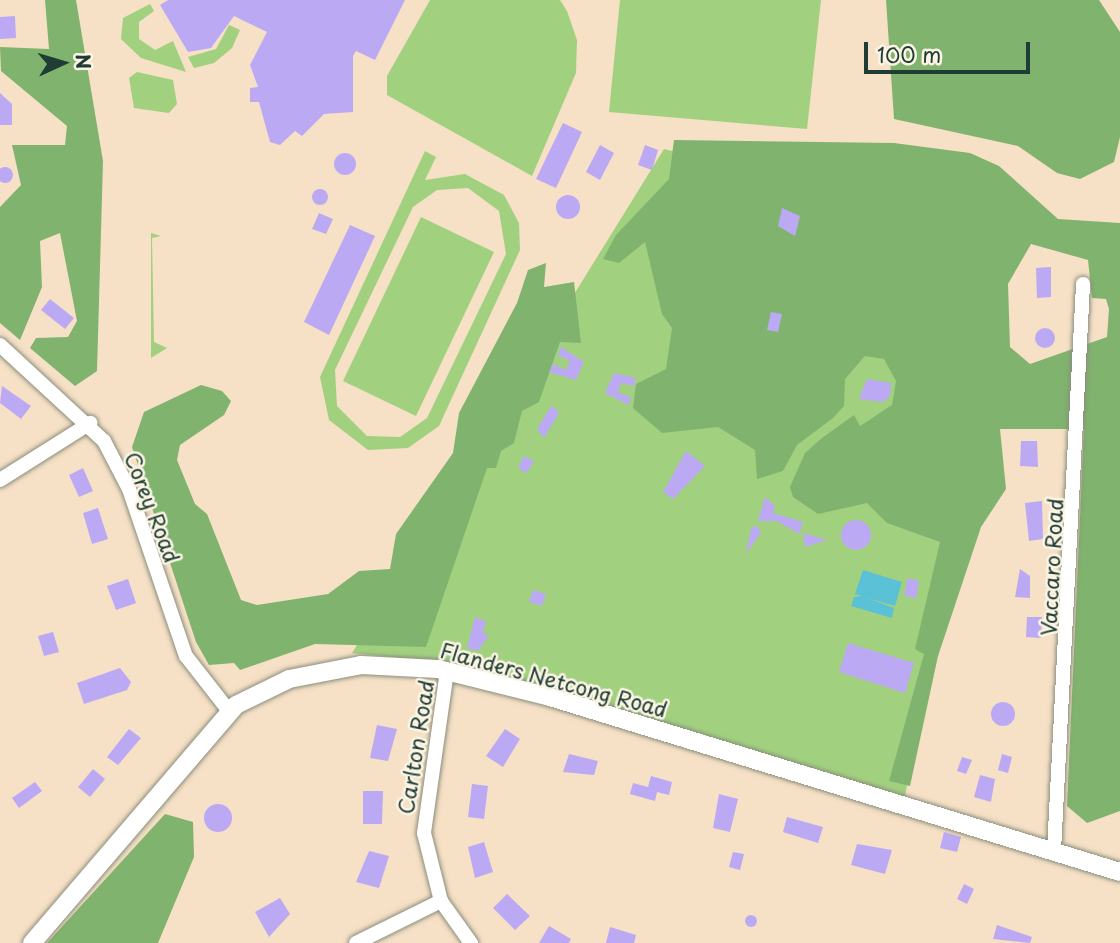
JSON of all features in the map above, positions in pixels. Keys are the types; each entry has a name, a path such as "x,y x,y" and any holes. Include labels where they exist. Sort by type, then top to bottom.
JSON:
{"main road":[{"name":"Flanders Netcong Road","path":"33,943 229,711 258,690 323,670 388,665 447,671 1120,872"}],"street":[{"name":"Vaccaro Road","path":"1054,851 1083,284"},
{"name":"Corey Road","path":"0,345 90,423 129,489 186,656 229,711"},
{"path":"0,480 90,423"},
{"name":"Carlton Road","path":"447,671 424,817 426,853 441,901 471,943"},
{"path":"356,943 441,901"}],"green space":[{"path":"45,0 76,0 103,161 97,371 75,386 30,348 36,338 68,337 77,321 60,233 40,241 42,287 20,340 0,323 0,207 21,185 12,145 65,145 67,126 1,71 0,47 49,49"},
{"path":"430,0 560,0 567,11 577,40 576,73 532,176 387,95 387,76"},
{"path":"620,0 821,0 807,129 609,112"},
{"path":"886,0 1099,0 1120,32 1120,137 1114,162 1080,179 1057,173 1018,146 894,119"},
{"path":"150,4 154,11 139,22 139,39 155,50 173,41 186,72 141,58 121,39 123,18"},
{"path":"229,25 240,30 232,48 214,63 194,68 188,57 216,49"},
{"path":"137,72 173,80 177,104 169,113 134,108 129,78"},
{"path":"674,140 894,143 970,153 999,166 1058,219 1120,223 1120,811 1087,823 1067,806 1084,429 1000,429 1006,489 981,527 938,656 910,786 889,781 924,654 915,649 940,542 887,523 867,503 818,514 793,497 790,487 805,453 822,438 854,415 860,426 892,405 896,381 884,359 865,356 845,379 844,406 833,418 797,445 783,471 757,479 755,450 718,427 662,433 633,408 636,384 666,369 672,328 662,314 645,242 619,263 603,259 616,235 669,179","holes":["1031,244 1088,260 1092,298 1106,299 1109,309 1107,337 1030,364 1010,347 1008,284"]},
{"path":"664,149 997,227 905,797 471,666 352,653"},
{"path":"425,151 436,157 425,180 465,174 504,195 519,223 520,250 439,426 408,448 368,450 329,420 320,377","holes":["468,188 499,211 506,254 427,418 400,437 367,436 337,406 335,370 413,207 437,190"]},
{"path":"421,217 494,252 416,416 343,381"},
{"path":"151,233 161,236 152,238 154,342 167,348 151,358"},
{"path":"546,263 544,287 574,282 581,343 560,342 539,402 522,411 514,443 501,451 496,468 487,468 426,647 315,644 240,670 234,663 209,665 196,642 132,447 144,412 201,385 222,391 231,401 224,415 180,445 177,460 195,504 207,514 241,600 257,605 328,594 359,571 390,569 396,534 453,453 459,413 517,303 528,270"},
{"path":"165,814 193,822 194,857 158,943 47,943"}],"water":[{"path":"863,570 902,582 895,606 867,598 894,608 892,618 851,606 854,597 862,596 855,594"}],"building":[{"path":"168,0 405,0 375,60 356,51 353,56 353,112 324,114 302,136 295,131 280,145 270,142 259,102 250,102 250,88 258,87 250,65 267,32 234,16 211,48 188,52 160,5"},
{"path":"15,16 16,38 0,39 0,17"},
{"path":"0,93 12,104 12,125 0,125"},
{"path":"563,123 582,132 556,188 536,179"},
{"path":"600,145 614,153 600,180 586,172"},
{"path":"645,145 658,150 652,170 638,165"},
{"path":"345,153 355,160 356,164 349,174 345,175 335,168 334,164 341,154"},
{"path":"5,167 11,169 11,181 5,183 -1,181 -3,175 -1,169"},
{"path":"317,189 323,189 328,197 326,203 317,205 312,200 312,194"},
{"path":"568,195 579,202 580,207 573,218 568,219 557,212 556,207 563,196"},
{"path":"782,208 800,216 795,236 778,226"},
{"path":"319,213 333,219 326,234 312,229"},
{"path":"350,225 375,236 329,335 304,322"},
{"path":"1051,267 1051,297 1037,298 1036,268"},
{"path":"50,299 74,318 65,329 41,310"},
{"path":"771,312 782,314 778,332 767,330"},
{"path":"1045,328 1052,331 1055,338 1052,345 1045,348 1038,345 1035,338 1038,331"},
{"path":"561,347 584,362 576,380 549,372 553,364 566,370 570,361 558,355"},
{"path":"614,373 636,378 634,386 621,383 618,393 631,397 629,405 605,393"},
{"path":"867,379 891,383 890,396 883,402 859,399"},
{"path":"2,386 31,406 21,419 0,403"},
{"path":"552,405 559,413 544,438 537,429"},
{"path":"1021,441 1037,441 1038,467 1020,466"},
{"path":"686,451 705,466 673,499 663,492"},
{"path":"524,456 534,461 527,473 518,468"},
{"path":"83,468 93,491 79,497 69,475"},
{"path":"765,497 775,506 773,513 803,522 799,534 777,521 758,521"},
{"path":"1042,501 1043,539 1029,541 1025,503"},
{"path":"98,508 108,539 92,544 83,513"},
{"path":"856,520 867,524 871,535 867,546 856,550 845,546 841,535 845,524"},
{"path":"756,525 761,533 746,553 751,529"},
{"path":"803,533 827,540 805,547"},
{"path":"1020,569 1030,576 1030,598 1015,597"},
{"path":"908,578 919,581 916,599 904,595"},
{"path":"128,579 136,603 116,610 107,586"},
{"path":"533,590 546,594 542,606 529,602"},
{"path":"475,617 486,621 483,633 489,635 478,651 467,648"},
{"path":"1027,617 1042,617 1041,638 1026,637"},
{"path":"53,632 59,652 44,656 38,636"},
{"path":"848,643 914,663 905,693 839,672"},
{"path":"120,668 131,682 127,690 84,704 77,683"},
{"path":"1003,702 1011,706 1015,714 1011,722 1003,726 995,722 991,714 995,706"},
{"path":"377,725 397,729 388,761 370,758"},
{"path":"129,729 141,738 118,765 107,757"},
{"path":"505,729 520,739 503,767 486,756"},
{"path":"569,754 598,761 594,775 563,772"},
{"path":"1002,754 1012,757 1008,773 998,770"},
{"path":"962,757 972,760 966,774 957,771"},
{"path":"93,769 105,779 90,797 78,787"},
{"path":"980,775 995,779 991,802 974,797"},
{"path":"651,776 672,782 669,795 657,792 655,801 630,794 633,783 648,787"},
{"path":"35,782 42,791 19,808 12,798"},
{"path":"472,784 488,786 484,819 468,817"},
{"path":"363,791 383,791 382,824 363,824"},
{"path":"719,794 738,799 730,832 713,828"},
{"path":"218,804 228,808 232,818 228,828 218,832 208,828 204,818 208,808"},
{"path":"787,817 823,827 818,843 783,832"},
{"path":"944,832 961,837 957,852 940,848"},
{"path":"484,842 493,872 475,878 468,847"},
{"path":"857,844 892,850 885,874 851,865"},
{"path":"369,851 389,856 379,888 356,882"},
{"path":"733,852 744,854 740,870 729,867"},
{"path":"964,884 974,889 967,904 957,899"},
{"path":"507,894 530,916 515,930 493,908"},
{"path":"280,898 290,914 269,937 255,912"},
{"path":"751,915 757,921 751,927 745,921"},
{"path":"997,925 1032,937 1030,943 993,939"},
{"path":"549,926 571,939 569,943 539,943"},
{"path":"610,927 636,935 634,943 606,943"}]}
